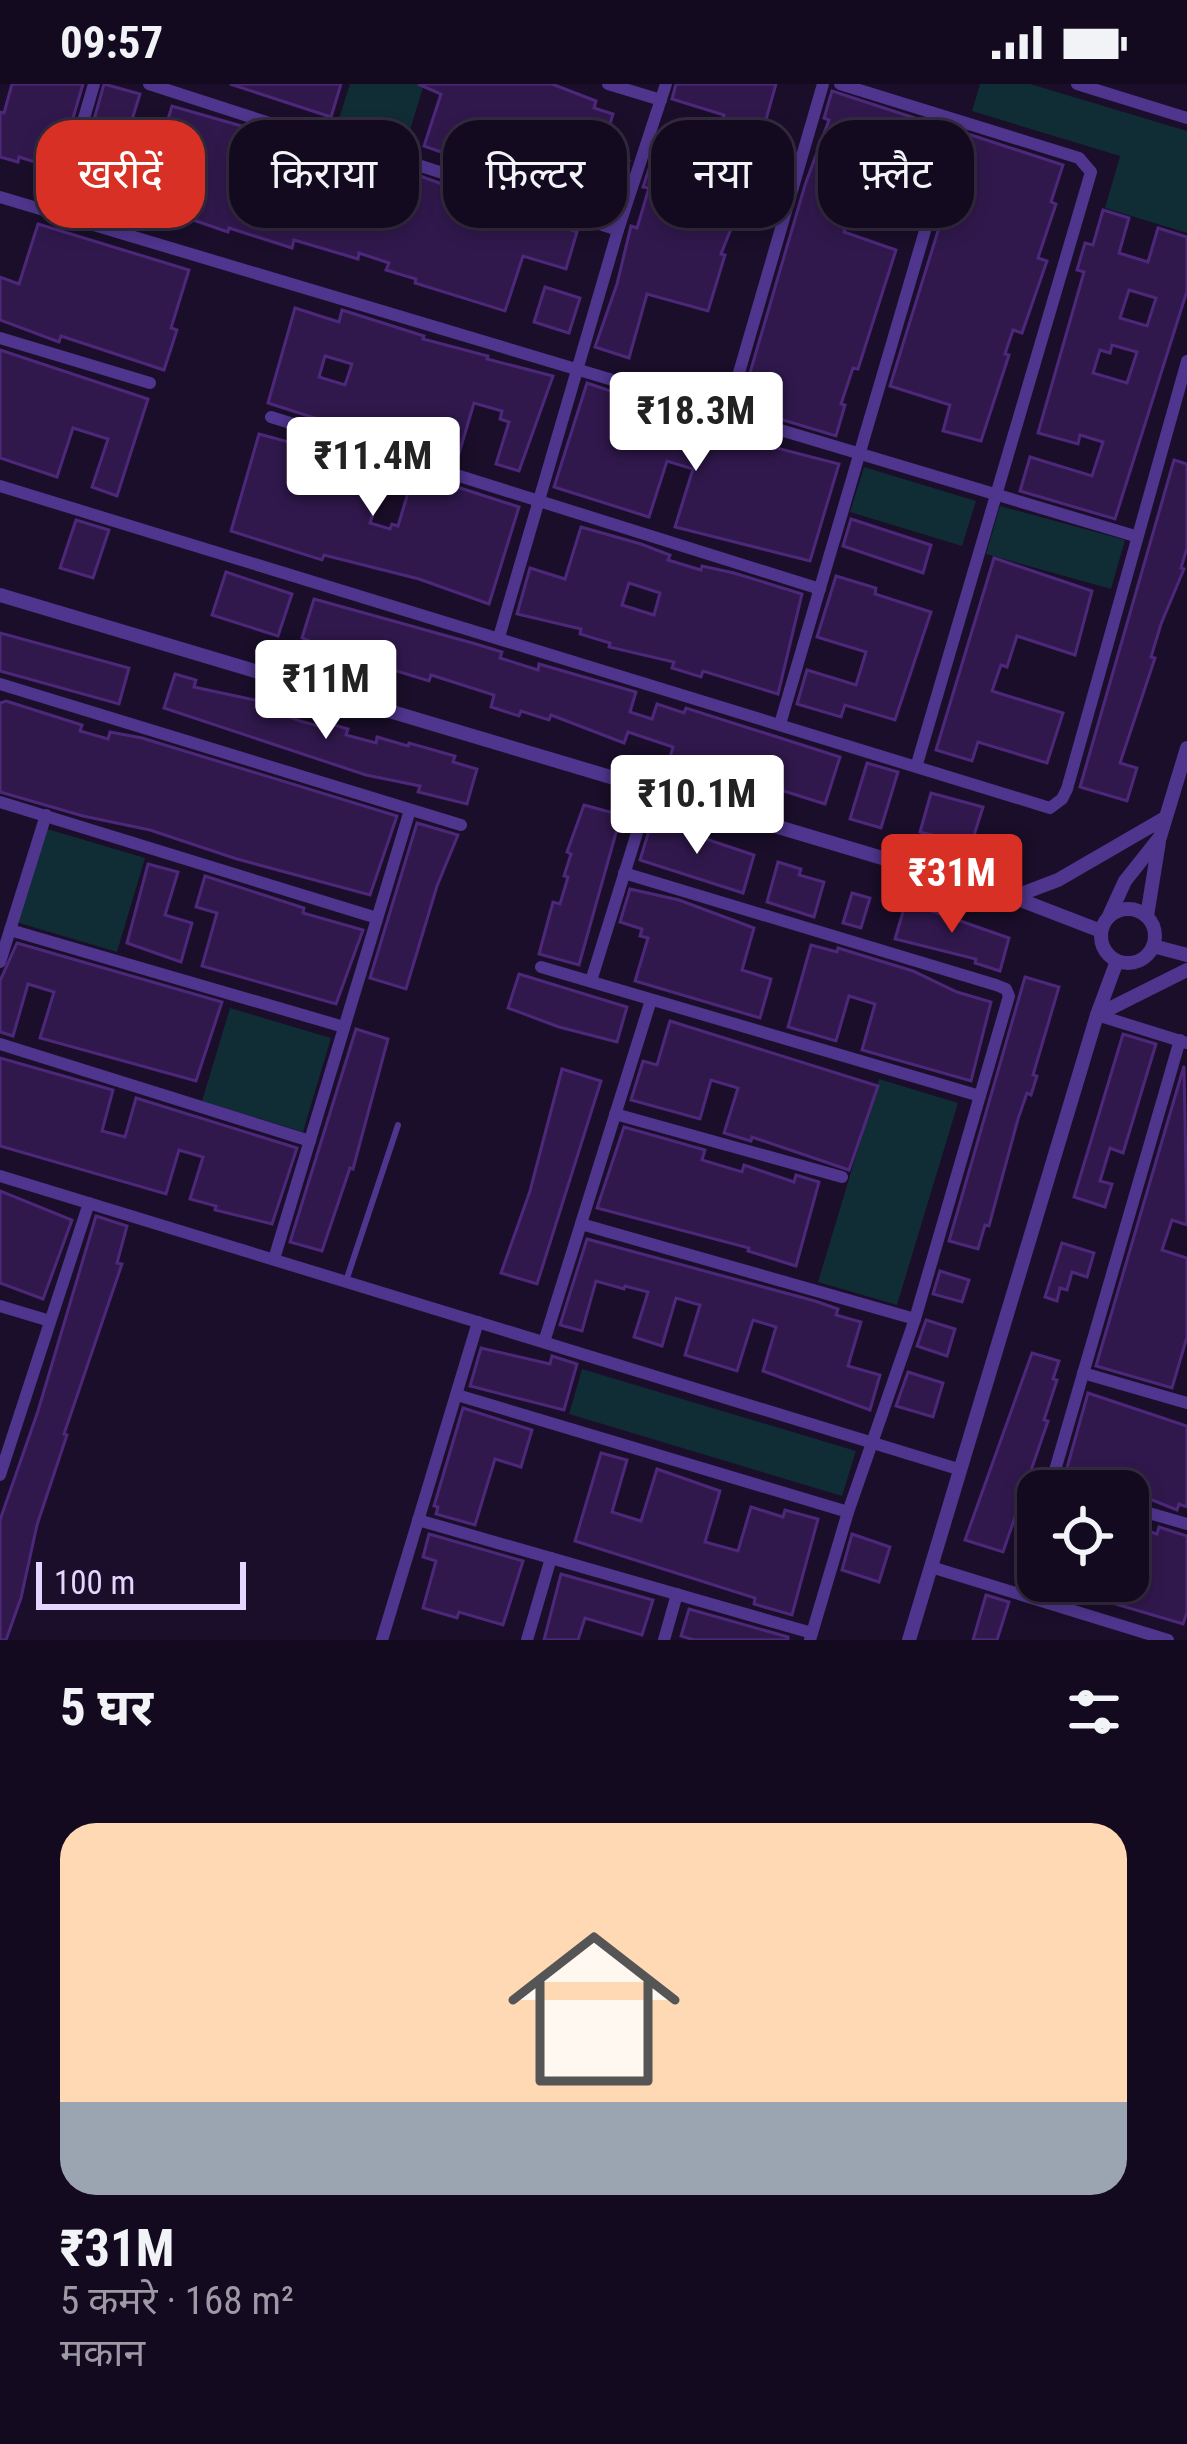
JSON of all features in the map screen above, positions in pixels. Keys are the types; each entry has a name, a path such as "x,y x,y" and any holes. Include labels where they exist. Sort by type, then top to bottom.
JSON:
{"street":[{"path":"83,120 94,84"},
{"path":"149,84 260,120"},
{"path":"608,84 661,100"},
{"path":"499,637 618,230 666,84"},
{"path":"728,414 823,84"},
{"path":"840,84 951,120"},
{"path":"1077,84 1187,118"},
{"path":"917,764 1091,172 1079,158 974,127"},
{"path":"421,166 618,230"},
{"path":"0,197 36,208"},
{"path":"103,228 1135,536"},
{"path":"781,724 927,228"},
{"path":"0,338 150,383"},
{"path":"0,486 917,764 1042,807 1057,805 1067,789 1187,362"},
{"path":"271,417 820,590"},
{"path":"0,595 1013,897 1101,931"},
{"path":"0,684 461,825"},
{"path":"1160,837 1125,881 1101,931 1104,949 1118,961 1142,959 1153,946 1154,930 1147,916 1160,837 1187,748"},
{"path":"591,981 650,791"},
{"path":"0,802 377,918"},
{"path":"274,1259 410,810"},
{"path":"0,962 46,815"},
{"path":"1013,897 1058,880 1166,818"},
{"path":"418,1520 811,1636 915,1319 1007,1007 1006,989 624,872"},
{"path":"1109,916 1124,908 1147,916"},
{"path":"10,929 344,1027"},
{"path":"1153,946 1187,955"},
{"path":"910,1640 1096,1015 1118,961"},
{"path":"542,967 980,1096"},
{"path":"1096,1015 1187,970"},
{"path":"544,1342 651,1000"},
{"path":"1055,1470 1184,1041 1096,1015"},
{"path":"0,1045 310,1142"},
{"path":"616,1114 842,1177"},
{"path":"0,1175 958,1469"},
{"path":"0,1475 89,1203"},
{"path":"581,1224 915,1319"},
{"path":"0,1306 50,1321"},
{"path":"382,1640 478,1322"},
{"path":"1083,1373 1187,1403"},
{"path":"458,1395 848,1512"},
{"path":"1149,1513 1187,1524"},
{"path":"526,1640 551,1558"},
{"path":"931,1567 1017,1592"},
{"path":"664,1640 677,1594"},
{"path":"1048,1602 1168,1640"}],"lane":[{"path":"346,1281 398,1125"}],"shaded area":[{"path":"350,84 424,84 413,120 339,120"},
{"path":"980,84 1030,84 1187,131 1187,233 1105,208 1120,156 972,111"},
{"path":"864,467 976,501 962,546 850,512"},
{"path":"1000,506 1125,540 1111,589 986,554"},
{"path":"44,828 145,858 117,952 16,922"},
{"path":"230,1008 331,1038 303,1132 202,1101"},
{"path":"879,1079 958,1103 897,1305 818,1282"},
{"path":"582,1369 856,1451 842,1496 569,1414"}],"building":[{"path":"12,84 83,84 72,120 36,120 36,162 0,157 0,112 4,113"},
{"path":"104,84 140,94 132,120 94,120"},
{"path":"230,84 341,84 331,117"},
{"path":"418,84 552,84 596,101 594,108 613,114 611,120 443,120 443,153 424,146 441,94"},
{"path":"676,84 776,84 766,120 723,120 724,115 672,99"},
{"path":"832,91 921,120 829,120 824,118"},
{"path":"172,106 229,122 228,232 205,224 205,120 168,120"},
{"path":"974,136 1063,165 1038,258 1047,261 1022,333 1013,330 981,441 943,431 950,405 890,386 939,228 974,228"},
{"path":"818,150 818,228 845,228 844,232 896,250 858,369 853,368 841,404 845,405 836,436 740,407"},
{"path":"651,163 651,228 731,228 708,311 647,294 629,358 595,347 631,226 637,228 649,188 643,187"},
{"path":"419,176 443,184 443,228 566,228 577,232 566,269 523,256 505,311 415,283 416,279 386,270 389,263 359,253 358,259 294,240 292,248 229,228 419,228"},
{"path":"1103,210 1129,218 1119,253 1148,262 1158,228 1187,237 1187,291 1115,519 1020,491 1030,457 1092,476 1103,442 1080,435 1078,444 1038,433 1084,272 1077,270 1085,243 1093,245","holes":["1129,290 1156,298 1147,326 1120,318","1112,345 1137,352 1127,383 1093,373 1100,350 1110,353"]},
{"path":"37,228 51,228 189,270 164,370 61,336 59,342 0,320 0,277 19,284"},
{"path":"545,287 580,298 569,333 534,322"},
{"path":"295,308 339,322 342,310 553,376 519,471 496,464 509,422 500,419 502,411 474,403 458,457 268,403","holes":["325,356 352,364 345,385 319,377"]},
{"path":"0,350 148,399 117,496 92,487 108,439 73,428 57,477 0,458"},
{"path":"587,383 711,425 710,431 839,464 810,561 675,527 693,469 667,461 649,517 554,487"},
{"path":"259,434 357,465 358,460 387,469 370,523 390,529 392,524 398,526 414,473 519,507 489,604 419,579 324,555 322,560 231,531"},
{"path":"1174,460 1187,464 1187,548 1120,763 1137,768 1127,801 1080,787"},
{"path":"851,519 931,545 923,573 843,546"},
{"path":"76,520 109,530 93,578 60,568"},
{"path":"581,527 670,555 668,560 734,573 802,594 778,694 703,671 701,677 672,668 674,662 609,647 610,643 580,634 581,629 517,614 530,568 565,579","holes":["629,583 660,593 654,615 622,605"]},
{"path":"994,558 1092,591 1075,655 1017,636 1007,667 1001,665 992,691 1063,713 1047,763 978,742 972,761 936,750"},
{"path":"226,572 292,594 278,636 212,615"},
{"path":"836,576 931,612 895,720 845,705 841,717 797,704 807,670 856,685 866,652 817,637"},
{"path":"314,599 502,652 500,658 538,670 539,664 636,692 630,712 652,719 657,704 684,713 686,708 840,757 825,804 736,776 738,768 706,758 701,772 669,761 673,747 628,732 624,743 551,715 549,720 521,711 519,716 491,707 494,695 338,653 302,638"},
{"path":"0,633 129,668 119,704 0,671"},
{"path":"175,674 196,680 194,687 274,704 272,710 300,721 348,729 346,735 376,743 377,737 409,743 455,756 453,762 477,769 467,804 164,708"},
{"path":"0,703 82,725 80,731 108,739 110,732 142,738 397,816 370,895 150,830 0,792"},
{"path":"867,763 898,772 881,828 850,819"},
{"path":"931,793 983,807 971,845 920,832"},
{"path":"584,805 621,815 579,965 539,954 553,902 560,904 568,877 564,876 571,854 567,852"},
{"path":"652,821 754,855 743,893 640,860"},
{"path":"417,823 458,835 406,989 370,978"},
{"path":"778,862 824,882 814,917 767,902"},
{"path":"148,864 178,872 165,915 192,923 181,962 127,943"},
{"path":"205,876 363,930 336,1004 202,966 217,913 196,907"},
{"path":"630,889 679,900 754,928 742,970 771,979 760,1018 635,981 648,938 640,936 642,929 620,922"},
{"path":"852,893 870,898 861,928 843,923"},
{"path":"906,902 1009,938 1000,971 975,963 976,959 895,939"},
{"path":"17,943 222,1002 196,1081 40,1038 54,992 28,984 13,1036 0,1032 0,981"},
{"path":"811,945 837,952 838,948 913,971 991,1002 971,1081 862,1050 875,1004 849,996 836,1041 788,1027"},
{"path":"519,974 627,1007 617,1042 508,1008"},
{"path":"1025,977 1059,987 1033,1075 1037,1076 1018,1119 989,1226 985,1225 978,1249 949,1241"},
{"path":"670,1021 878,1086 849,1170 752,1137 751,1141 724,1133 738,1088 711,1080 700,1119 631,1100 643,1061 657,1065"},
{"path":"356,1029 388,1039 353,1169 322,1251 290,1242"},
{"path":"1123,1034 1156,1044 1123,1153 1110,1148 1100,1181 1112,1184 1105,1207 1074,1197"},
{"path":"0,1058 113,1090 102,1131 125,1137 136,1098 297,1148 272,1224 190,1199 203,1157 179,1150 166,1194 0,1146"},
{"path":"1184,1066 1187,1225 1172,1220 1162,1250 1187,1258 1187,1337 1172,1388 1096,1366"},
{"path":"562,1069 601,1081 537,1284 501,1273 530,1191"},
{"path":"624,1127 705,1150 702,1160 742,1172 744,1165 794,1182 796,1175 819,1182 796,1266 749,1248 597,1208"},
{"path":"0,1191 72,1220 43,1299 0,1283"},
{"path":"96,1216 127,1226 117,1263 122,1264 64,1434 21,1598 6,1640 0,1640 0,1520"},
{"path":"587,1239 815,1301 838,1309 836,1315 861,1322 848,1366 880,1375 870,1410 763,1371 776,1327 753,1320 737,1371 685,1355 700,1305 676,1298 662,1346 634,1337 648,1292 625,1286 596,1281 582,1331 560,1325"},
{"path":"1062,1243 1094,1253 1087,1277 1072,1272 1067,1290 1060,1288 1057,1301 1045,1297"},
{"path":"940,1271 969,1280 962,1302 933,1294"},
{"path":"926,1320 955,1329 947,1356 917,1346"},
{"path":"481,1348 550,1364 552,1356 577,1364 564,1410 470,1386"},
{"path":"1032,1353 1059,1361 1044,1420 1048,1421 1031,1470 1017,1470 1017,1511 1003,1552 965,1540"},
{"path":"908,1372 943,1383 933,1417 896,1406"},
{"path":"1088,1393 1187,1426 1187,1507 1179,1504 1177,1510 1149,1499 1149,1470 1066,1470"},
{"path":"463,1408 532,1430 521,1467 495,1459 475,1525 436,1514 438,1507 434,1506"},
{"path":"601,1453 627,1460 612,1512 641,1521 657,1469 720,1491 705,1542 738,1551 751,1507 783,1517 785,1510 818,1519 792,1615 754,1604 755,1598 575,1541"},
{"path":"1159,1527 1187,1536 1183,1624 1109,1602 1149,1602 1149,1531 1157,1534"},
{"path":"429,1534 523,1561 503,1625 423,1608 436,1561 423,1557"},
{"path":"852,1534 890,1547 879,1582 842,1570"},
{"path":"561,1574 653,1600 642,1635 585,1618 578,1640 544,1640"},
{"path":"986,1595 1009,1602 997,1640 973,1640"},
{"path":"689,1609 788,1637 788,1640 681,1636"}]}
